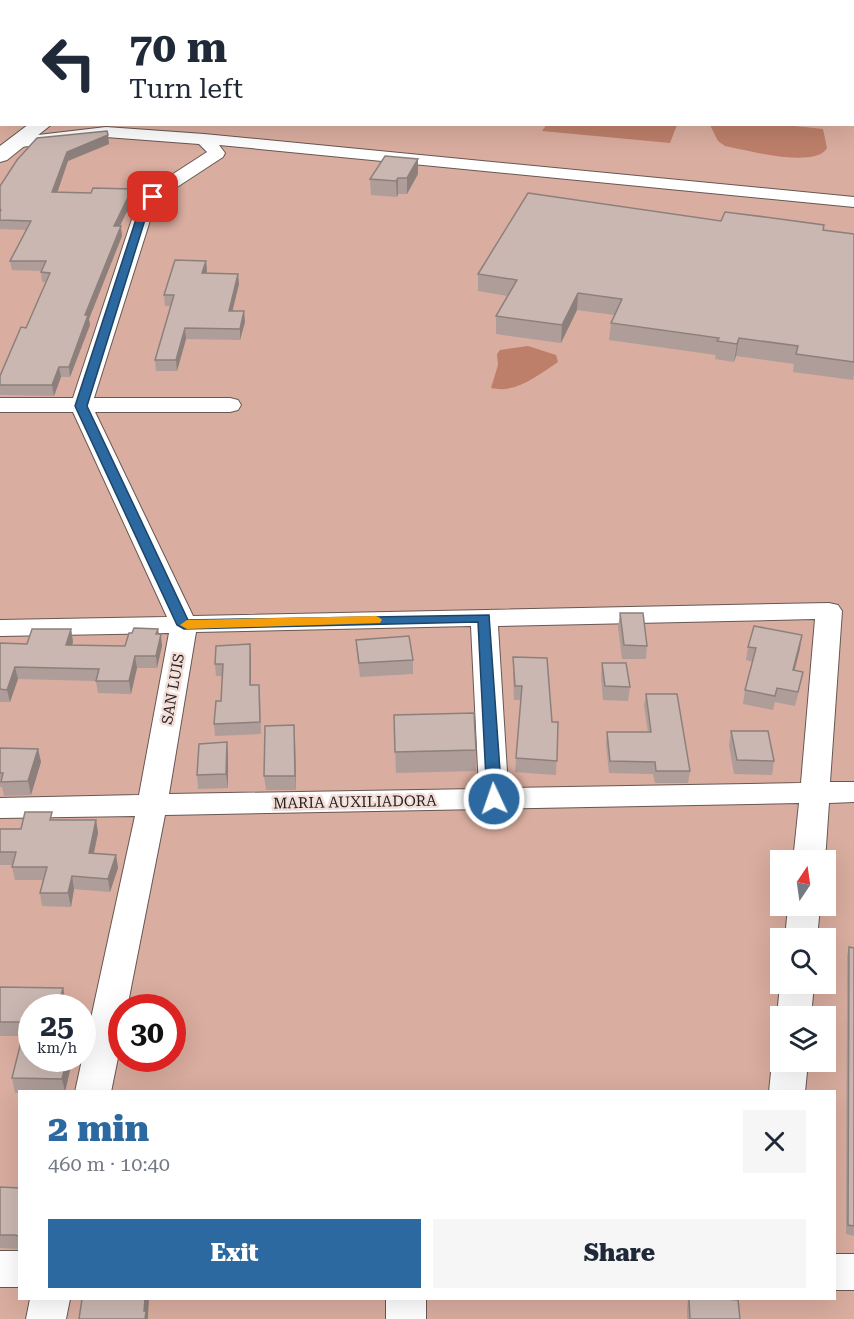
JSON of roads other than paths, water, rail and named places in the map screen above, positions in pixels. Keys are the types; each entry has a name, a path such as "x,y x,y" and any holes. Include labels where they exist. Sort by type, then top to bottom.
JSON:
{"main road":[{"path":"0,156 40,126"}],"street":[{"path":"21,142 106,132 134,126"},
{"path":"106,132 204,139 854,202"},
{"path":"184,625 81,406 144,210 162,189 217,153 204,139"},
{"path":"0,405 230,405"},
{"path":"0,628 829,611 810,850"},
{"path":"484,618 494,799"},
{"name":"SAN LUIS","path":"93,1090 152,806 184,625"},
{"name":"MARIA AUXILIADORA","path":"0,808 854,792"},
{"path":"787,1090 789,1072"},
{"path":"0,1269 18,1269"},
{"path":"836,1272 854,1272"},
{"path":"46,1319 50,1300"},
{"path":"406,1300 406,1319"}]}
